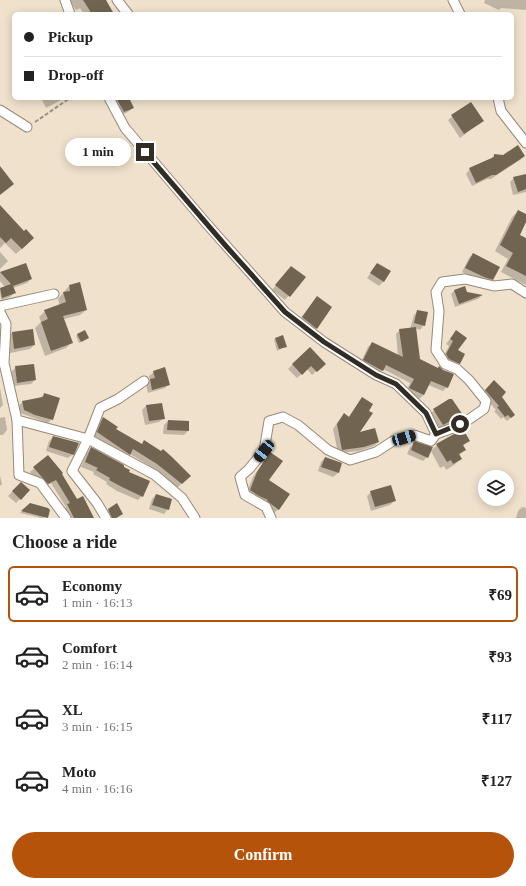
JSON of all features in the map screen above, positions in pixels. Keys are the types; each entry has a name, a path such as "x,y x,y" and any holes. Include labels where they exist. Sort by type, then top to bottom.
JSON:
{"street":[{"path":"65,0 69,12"},
{"path":"118,0 127,12"},
{"path":"453,0 459,12"},
{"path":"110,100 125,128 220,240 285,312 324,342 376,375 396,384 426,413 436,434"},
{"path":"498,100 501,111 526,143"},
{"path":"0,110 27,127"},
{"path":"271,518 266,507 245,495 240,477 264,451 270,421 283,417 298,425 328,450 350,460 376,452 394,441 414,435 431,441 436,434 453,428 484,409 486,400 469,380 457,369 445,364 436,350 439,311 436,292 442,282 465,279 494,286 512,284 526,293"},
{"path":"0,306 54,294"},
{"path":"0,312 6,324 4,364 17,420 19,475 40,483 66,518"},
{"path":"106,518 97,503 72,471 88,439 100,408 118,399 144,381"},
{"path":"17,420 88,439 155,475 182,498 195,518"}],"path":[{"path":"27,127 46,116 67,100"}],"building":[{"path":"83,0 106,0 113,12 91,12"},
{"path":"117,100 130,100 134,108 124,112"},
{"path":"471,102 484,121 464,134 451,115"},
{"path":"518,145 525,156 496,175 492,175 476,183 469,168 494,157 494,154 503,155"},
{"path":"0,166 14,184 0,195"},
{"path":"526,174 526,189 518,192 513,177"},
{"path":"0,205 24,231 26,229 34,238 22,249 11,238 6,243 0,237"},
{"path":"518,210 526,214 526,222 520,235 526,238 526,276 506,266 513,253 500,245"},
{"path":"473,253 500,267 493,280 465,268"},
{"path":"26,263 32,279 13,286 16,293 2,298 0,288 11,284 0,272"},
{"path":"377,263 391,271 384,282 370,273"},
{"path":"291,266 306,277 290,297 275,285"},
{"path":"80,282 87,310 63,316 73,343 51,351 41,322 48,319 44,310 66,302 63,292 70,291 69,285"},
{"path":"465,286 467,292 483,295 459,304 454,290"},
{"path":"317,296 332,307 317,329 302,317"},
{"path":"417,310 428,312 425,326 414,323"},
{"path":"416,327 420,359 438,368 439,366 443,370 454,374 448,388 431,381 424,395 409,388 414,379 386,365 383,371 363,360 372,342 403,357 399,329"},
{"path":"33,329 35,345 14,349 12,332"},
{"path":"85,330 89,338 81,342 77,334"},
{"path":"456,330 467,338 458,350 465,354 460,364 449,359 446,354 453,341 450,339"},
{"path":"283,335 287,347 279,349 275,338"},
{"path":"310,347 326,364 317,372 311,366 302,375 292,364"},
{"path":"34,364 36,380 17,383 15,366"},
{"path":"165,367 170,385 152,390 150,379 155,378 153,371"},
{"path":"494,380 506,392 502,397 515,415 511,418 508,415 505,417 497,407 499,406 485,390"},
{"path":"44,393 60,398 53,420 24,410 22,401 43,397"},
{"path":"362,397 373,404 369,411 373,413 360,432 375,428 379,442 364,447 342,450 337,424 344,413 349,417"},
{"path":"449,399 452,399 463,415 443,425 433,409"},
{"path":"162,403 165,419 149,421 146,405"},
{"path":"103,417 118,427 116,429 142,444 144,440 161,451 163,449 191,476 182,484 157,464 133,449 130,455 97,432"},
{"path":"168,420 189,421 189,431 167,430"},
{"path":"463,429 470,441 463,445 466,450 459,454 462,459 453,464 451,460 447,462 436,444"},
{"path":"53,436 79,443 74,455 49,447"},
{"path":"414,441 433,447 428,458 411,450"},
{"path":"91,447 124,465 124,467 130,470 129,472 150,481 143,497 109,480 110,478 96,470 98,468 85,462"},
{"path":"270,452 283,461 269,480 290,494 279,510 267,501 268,500 250,490 257,472"},
{"path":"48,455 63,473 62,474 77,499 83,496 94,518 74,518 67,504 70,503 56,480 48,484 33,467"},
{"path":"325,457 342,463 339,473 321,467"},
{"path":"21,482 30,490 21,500 12,491"},
{"path":"391,485 396,501 375,507 370,491"},
{"path":"156,494 172,499 169,510 152,505"},
{"path":"30,503 48,508 50,510 48,518 21,511"},
{"path":"117,503 123,514 116,518 112,518 108,509"}],"route":[{"path":"145,152 244,268 285,312 324,342 376,375 396,384 426,413 436,434 460,424"}]}
